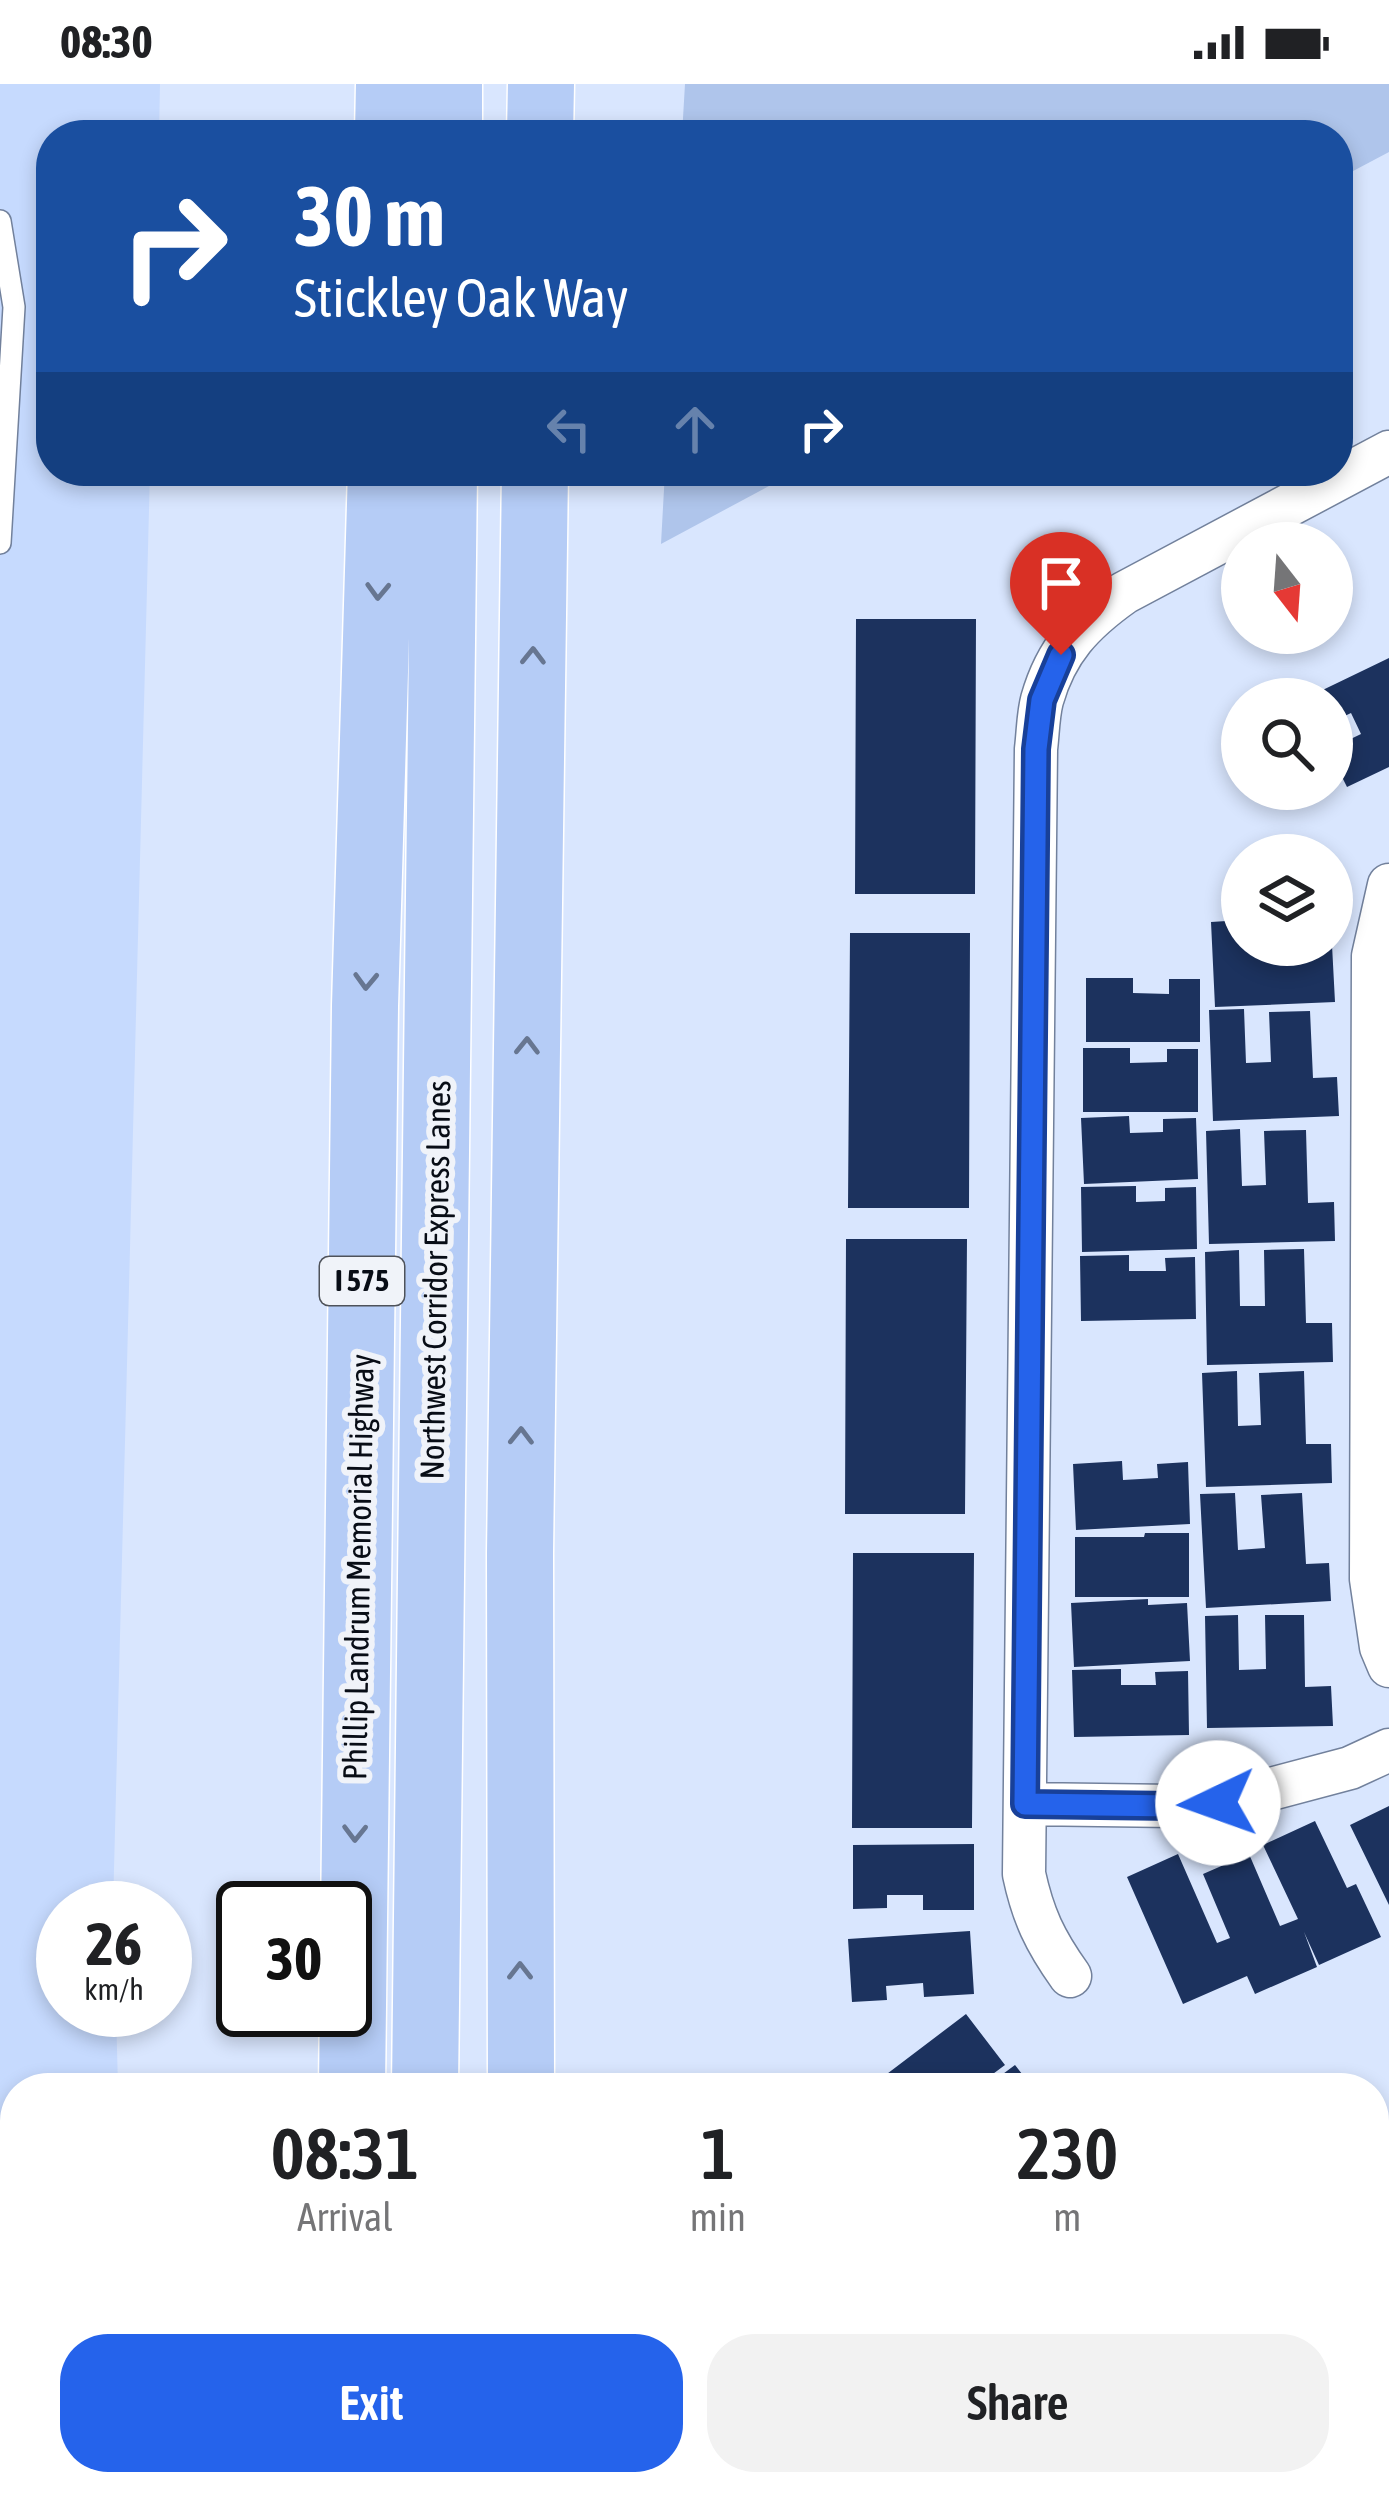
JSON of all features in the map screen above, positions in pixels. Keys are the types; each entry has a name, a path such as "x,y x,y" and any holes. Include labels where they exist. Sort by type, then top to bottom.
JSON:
{"highway":[{"path":"349,84 350,120"},
{"path":"388,84 388,120"},
{"path":"448,120 449,84"},
{"path":"540,120 541,84"},
{"name":"Phillip Landrum Memorial Highway","path":"352,2073 365,1006 396,486"},
{"name":"Northwest Corridor Express Lanes","path":"397,486 424,2073"},
{"path":"520,2073 520,1553 535,486"}],"street":[{"path":"1353,471 1389,452"},
{"path":"1070,1976 1047,1945 1031,1909 1024,1874 1036,749 1042,700 1061,655 1089,618 1106,605 1325,486"},
{"path":"1389,885 1373,956 1371,1507 1371,1579 1381,1647 1389,1666"},
{"path":"1025,1804 1218,1803 1350,1768 1389,1750"}],"lane":[{"path":"0,221 14,308 0,543"}],"shaded area":[{"path":"0,84 160,84 159,120 36,120 36,486 150,486 114,1881 36,1881 36,2037 117,2037 118,2073 0,2073"},
{"path":"685,84 1389,84 1389,152 1353,171 1353,120 683,120"},
{"path":"664,486 769,486 661,544"}],"building":[{"path":"856,619 976,619 975,894 855,894"},
{"path":"1389,658 1389,767 1353,784 1353,738 1361,734 1353,717 1353,678 1348,678"},
{"path":"1221,921 1221,966 1333,966 1335,1002 1215,1007 1211,922"},
{"path":"850,933 970,933 969,1208 848,1208"},
{"path":"1086,978 1133,978 1133,993 1169,994 1169,979 1200,979 1200,1042 1086,1042"},
{"path":"1244,1009 1246,1063 1271,1062 1269,1012 1310,1011 1313,1078 1337,1077 1339,1116 1213,1121 1209,1010"},
{"path":"1083,1048 1130,1048 1130,1063 1167,1062 1167,1049 1198,1049 1198,1112 1083,1112"},
{"path":"1129,1116 1130,1133 1163,1132 1163,1119 1196,1118 1198,1179 1084,1184 1081,1118"},
{"path":"1240,1129 1242,1186 1266,1185 1264,1131 1306,1130 1308,1203 1334,1202 1335,1241 1209,1244 1206,1131"},
{"path":"1136,1186 1136,1202 1165,1201 1165,1188 1196,1187 1197,1249 1082,1252 1081,1187"},
{"path":"846,1239 967,1239 965,1514 845,1514"},
{"path":"1304,1249 1306,1323 1332,1323 1333,1362 1207,1365 1205,1252 1239,1250 1240,1306 1265,1306 1264,1250"},
{"path":"1129,1255 1129,1271 1166,1271 1165,1258 1195,1257 1196,1319 1081,1321 1080,1256"},
{"path":"1237,1371 1238,1426 1261,1425 1259,1373 1304,1371 1306,1444 1331,1444 1332,1483 1206,1487 1202,1373"},
{"path":"1122,1461 1123,1480 1158,1478 1157,1464 1188,1462 1190,1524 1076,1530 1073,1464"},
{"path":"1235,1493 1238,1550 1265,1548 1261,1495 1302,1493 1306,1564 1329,1563 1331,1601 1206,1608 1200,1494"},
{"path":"1145,1533 1189,1533 1189,1597 1075,1597 1075,1537 1144,1537"},
{"path":"853,1553 974,1553 972,1828 852,1828"},
{"path":"1148,1599 1148,1605 1187,1603 1190,1661 1074,1667 1071,1603"},
{"path":"1238,1615 1239,1670 1266,1669 1265,1615 1304,1615 1305,1687 1331,1686 1333,1726 1207,1728 1205,1616"},
{"path":"1121,1669 1121,1685 1156,1685 1155,1672 1188,1671 1189,1735 1074,1737 1072,1670"},
{"path":"1389,1806 1389,1905 1350,1825"},
{"path":"1315,1821 1347,1888 1356,1884 1381,1937 1319,1965 1304,1932 1317,1967 1255,1994 1247,1976 1183,2004 1127,1877 1178,1854 1217,1943 1230,1938 1203,1874 1249,1854 1280,1926 1298,1919 1263,1845"},
{"path":"974,1844 974,1910 923,1910 923,1895 887,1895 887,1908 853,1909 853,1845"},
{"path":"970,1931 974,1994 924,1997 923,1983 886,1986 887,2000 852,2002 848,1939"},
{"path":"966,2014 1005,2065 994,2073 888,2073"}],"route":[{"path":"1061,655 1042,700 1036,749 1025,1804 1218,1803"}]}
